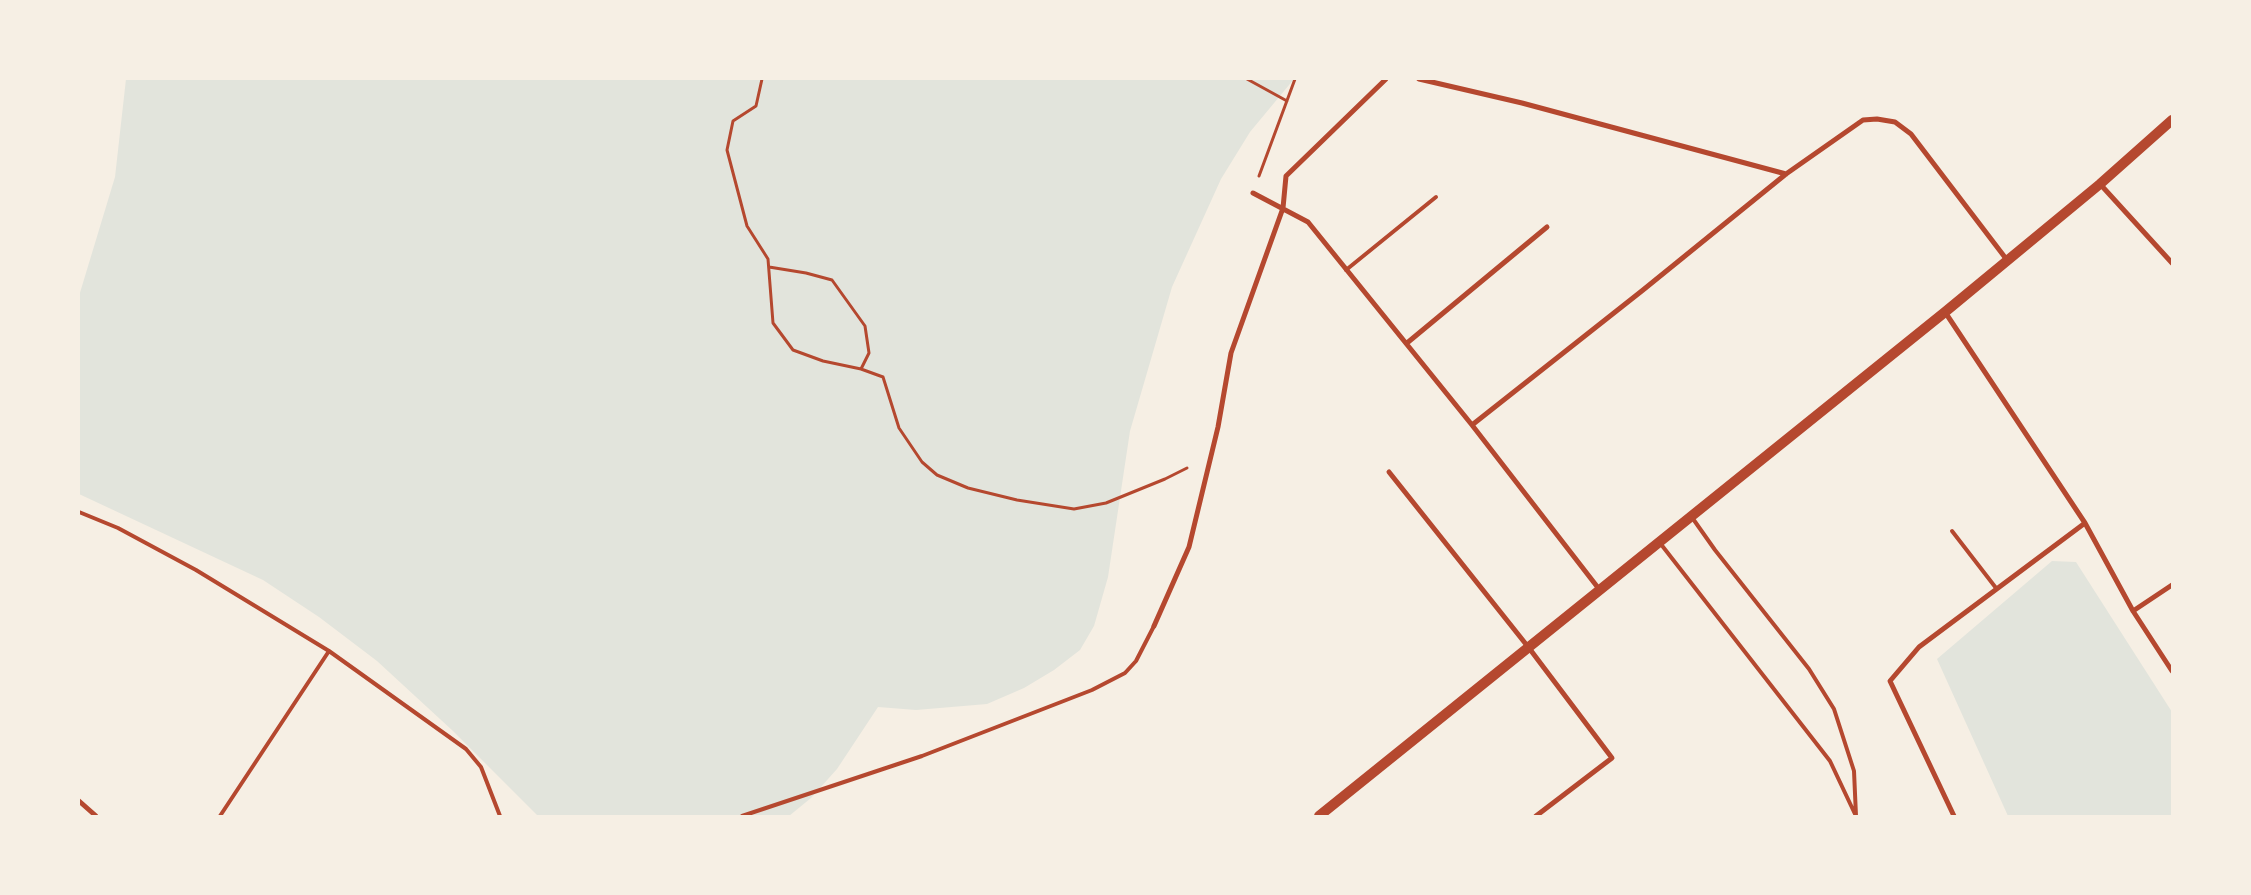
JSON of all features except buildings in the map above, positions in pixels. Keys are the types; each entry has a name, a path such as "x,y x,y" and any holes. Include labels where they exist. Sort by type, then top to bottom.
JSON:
{"main road":[{"path":"1319,816 1945,312 2100,184 2172,120"}],"street":[{"path":"1154,626 1190,547 1231,353 1283,208 1286,176 1386,79"},
{"path":"1420,79 1522,103 1786,174"},
{"path":"1472,425 1786,174 1863,120 1877,119 1895,122 1911,134 2006,260"},
{"path":"2100,184 2172,263"},
{"path":"1253,193 1308,222 1407,343 1599,589"},
{"path":"1407,343 1548,227"},
{"path":"1945,312 2085,523 2133,611 2172,671"},
{"path":"1389,472 1529,648 1612,758 1536,816"},
{"path":"1954,816 1890,681 1919,647 2085,523"},
{"path":"2133,611 2172,585"},
{"path":"79,801 96,816"}],"lane":[{"path":"1346,270 1436,197"},
{"path":"79,512 118,528 188,566 329,651 466,749 481,767 500,816"},
{"path":"1691,516 1715,550 1809,669 1834,709 1854,771 1856,816"},
{"path":"1952,531 1996,588"},
{"path":"1659,542 1830,761 1856,816"},
{"path":"742,816 922,756 1092,690 1125,673 1136,661 1154,626"},
{"path":"220,816 329,651"}],"path":[{"path":"762,79 756,106 733,121 727,150 748,226 768,259 773,323 793,350 823,361 861,369 883,377 899,428 922,462 937,475 984,492 1017,500 1074,509 1106,503 1165,480 1204,459 1210,458"},
{"path":"1247,79 1287,101"},
{"path":"1253,193 1296,79"},
{"path":"769,267 806,273 832,280 865,326 869,353 861,369"}],"shaded area":[{"path":"126,79 1294,79 1250,132 1221,179 1172,287 1130,431 1108,577 1094,626 1080,650 1054,670 1024,688 987,704 916,710 878,707 837,769 811,798 789,816 538,816 453,731 377,661 319,617 263,580 79,494 79,296 115,177"},
{"path":"2052,561 2076,562 2172,712 2172,816 2008,816 1937,659"}]}
